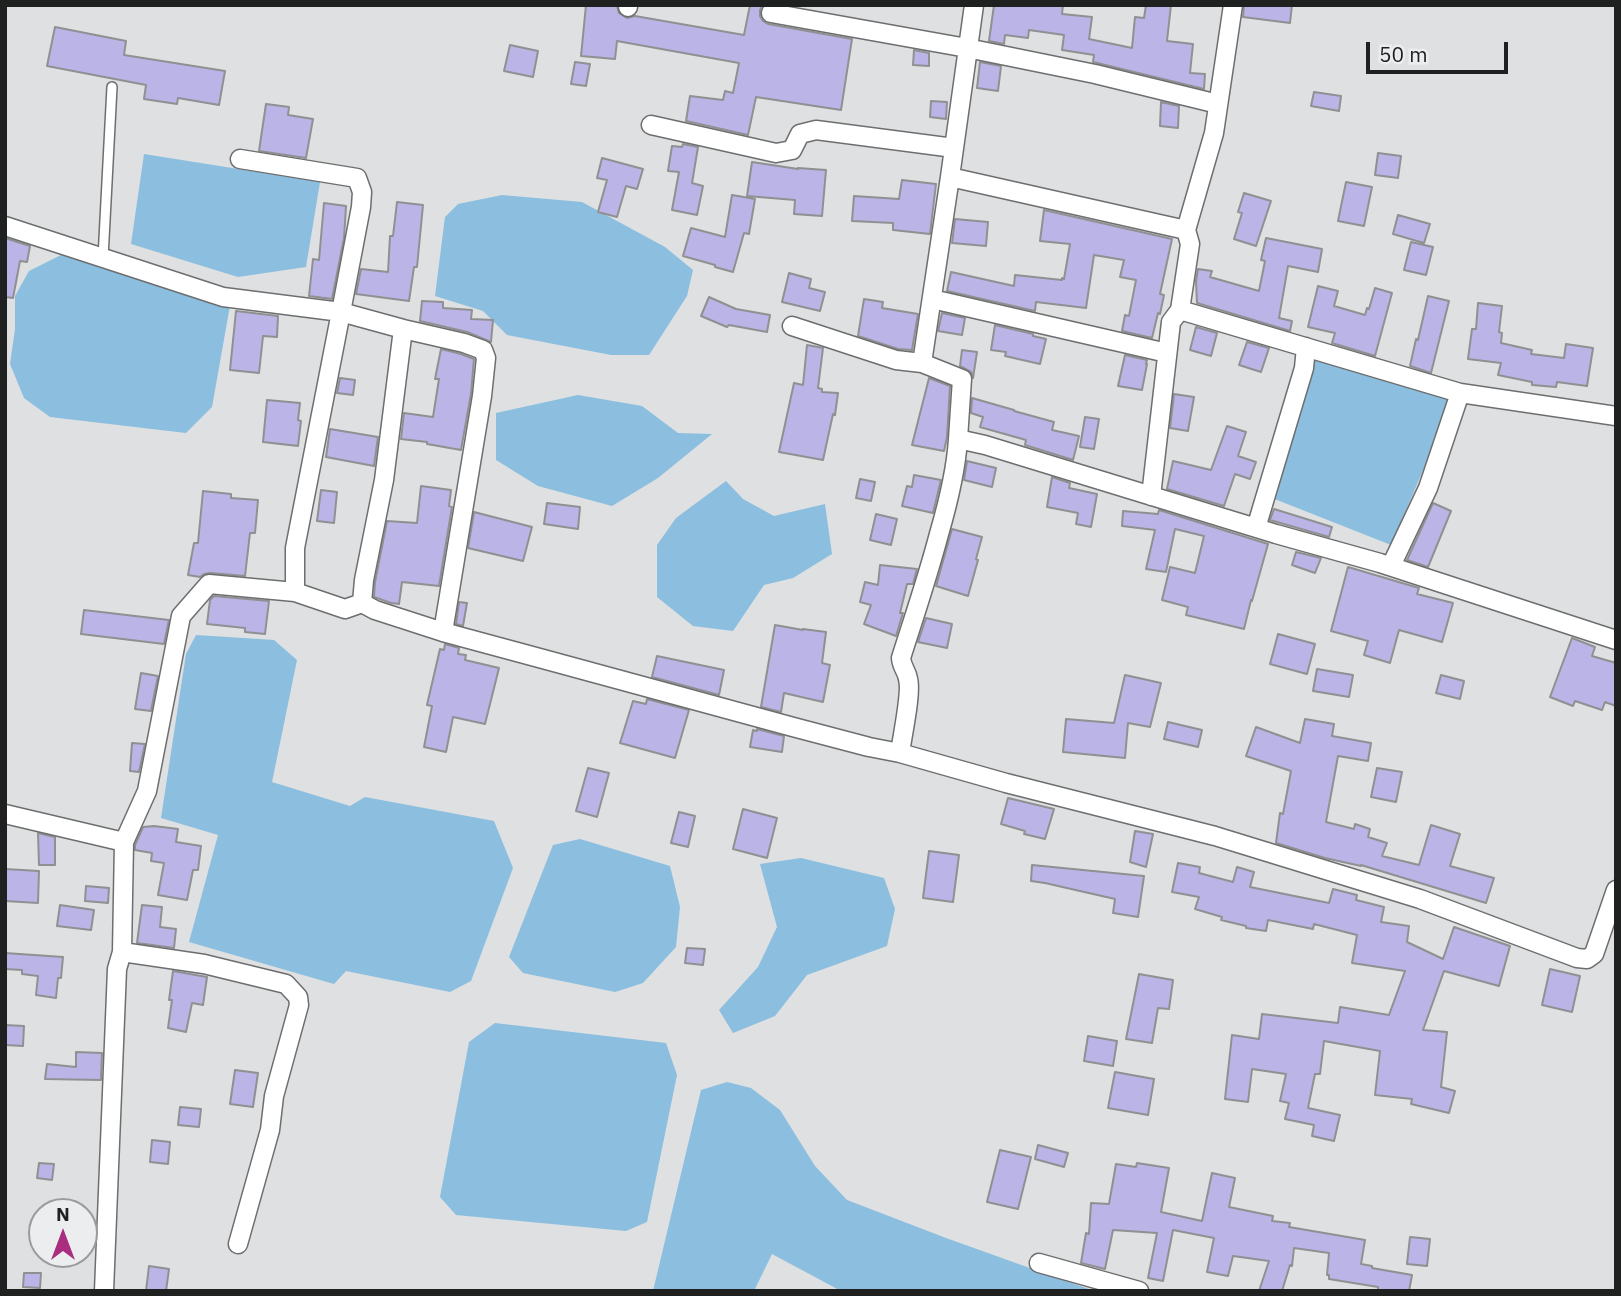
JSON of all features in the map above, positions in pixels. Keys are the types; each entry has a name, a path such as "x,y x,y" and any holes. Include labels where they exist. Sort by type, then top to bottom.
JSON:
{"street":[{"path":"922,363 974,5"},
{"path":"1151,496 1171,322 1180,310 1190,244 1186,230 1214,133 1233,5"},
{"path":"771,13 1095,74 1218,104"},
{"path":"651,125 776,153 792,150 800,134 816,130 954,148"},
{"path":"240,159 357,178 362,192 295,548 295,592"},
{"path":"950,177 1186,230"},
{"path":"5,226 222,297 341,312 483,350 486,358 482,396 443,632"},
{"path":"932,299 1167,353"},
{"path":"1180,310 1460,393 1616,416"},
{"path":"792,326 896,360 922,363 962,379 957,457 947,504 901,658 908,678 908,691 900,753"},
{"path":"362,603 384,480 403,329"},
{"path":"1256,528 1304,368 1306,347"},
{"path":"1391,566 1428,488 1460,393"},
{"path":"958,439 1391,566 1616,640"},
{"path":"104,1291 117,969 122,952 124,842 147,791 181,616 209,584 295,592 345,609 362,603 375,610 443,632 1240,844 1420,899 1577,958 1587,959 1594,954 1616,890"},
{"path":"5,814 124,842"},
{"path":"122,952 204,964 286,984 298,997 299,1005 274,1096 270,1130 238,1244"},
{"path":"1039,1263 1139,1291"}],"lane":[{"path":"103,258 112,88"}],"water":[{"path":"144,154 320,182 306,267 238,277 131,244"},
{"path":"502,195 582,202 665,247 693,270 687,296 649,355 611,355 507,335 483,311 435,296 445,217 458,204"},
{"path":"65,253 231,300 212,407 186,433 50,417 24,398 10,364 15,329 15,296 29,271"},
{"path":"1310,348 1450,391 1451,405 1391,545 1267,496"},
{"path":"578,395 642,406 678,433 712,434 658,478 612,506 538,486 496,460 496,413"},
{"path":"726,481 743,499 774,516 825,504 832,554 793,578 764,585 733,631 693,626 657,597 657,545 676,518"},
{"path":"196,635 274,640 297,660 272,782 350,806 365,797 494,821 513,868 471,981 450,992 346,971 334,984 189,942 218,835 161,818 186,654"},
{"path":"580,839 670,866 680,907 676,947 643,983 615,992 523,973 509,957 553,845"},
{"path":"801,858 884,878 895,909 887,946 807,975 775,1016 733,1033 719,1010 758,967 777,927 760,864"},
{"path":"495,1023 666,1043 677,1075 647,1222 626,1231 456,1215 440,1197 469,1042"},
{"path":"727,1082 751,1088 780,1110 815,1166 847,1200 1094,1291 841,1291 772,1254 754,1291 653,1291 701,1090"}],"building":[{"path":"586,5 617,6 619,13 627,18 635,16 744,35 750,5 763,5 760,16 768,24 852,39 841,110 756,97 748,135 686,121 690,96 723,100 725,91 733,93 739,63 617,41 615,59 581,56"},
{"path":"994,5 1063,5 1062,14 1092,17 1089,39 1132,48 1135,17 1144,18 1146,5 1171,5 1167,41 1193,44 1190,73 1205,74 1204,89 1093,62 1094,55 1062,50 1064,35 1029,30 1028,38 1005,35 1004,44 989,41"},
{"path":"1244,5 1292,5 1290,23 1243,17"},
{"path":"55,27 126,41 124,55 225,71 219,105 178,98 177,104 144,99 146,85 47,66"},
{"path":"510,45 538,51 533,77 504,71"},
{"path":"914,50 929,53 929,66 913,65"},
{"path":"575,62 590,64 586,86 571,84"},
{"path":"980,62 1001,66 998,91 977,88"},
{"path":"1314,92 1341,96 1339,111 1311,106"},
{"path":"931,101 947,102 946,119 930,117"},
{"path":"1161,102 1179,106 1178,128 1160,126"},
{"path":"266,104 289,107 288,115 313,119 306,158 259,151"},
{"path":"683,144 698,147 692,183 703,186 697,215 672,210 679,172 668,171 672,146 682,147"},
{"path":"1378,153 1401,156 1398,178 1375,175"},
{"path":"602,158 643,169 637,189 626,186 617,217 598,212 607,180 597,178"},
{"path":"752,162 826,170 822,216 794,214 795,200 747,196"},
{"path":"902,180 936,184 930,234 893,230 893,223 852,221 854,196 899,199"},
{"path":"1346,182 1372,187 1364,226 1338,221"},
{"path":"1244,193 1271,201 1256,246 1234,239 1242,213 1238,212"},
{"path":"732,195 755,199 749,234 744,233 733,272 683,256 691,228 725,237"},
{"path":"397,202 423,205 417,267 414,267 409,301 356,294 361,269 388,272 390,236 393,236"},
{"path":"324,203 346,206 344,238 332,299 309,296 313,259 319,260"},
{"path":"1044,210 1172,239 1160,294 1164,295 1152,338 1122,331 1125,315 1129,316 1136,280 1120,277 1124,260 1094,255 1086,308 1036,302 1035,311 947,291 951,272 1014,286 1015,275 1064,279 1070,244 1040,241"},
{"path":"1398,215 1430,224 1424,243 1393,234"},
{"path":"955,219 988,222 986,246 952,243"},
{"path":"5,238 30,246 27,262 20,261 13,298 5,297"},
{"path":"1266,238 1322,249 1318,272 1288,266 1279,318 1292,321 1290,331 1197,303 1198,269 1212,271 1210,277 1259,291"},
{"path":"1411,242 1433,247 1426,275 1404,270"},
{"path":"789,273 811,279 809,288 825,292 820,311 782,302"},
{"path":"1318,286 1338,291 1334,306 1365,315 1375,288 1392,293 1375,356 1332,343 1335,333 1308,327"},
{"path":"1428,296 1449,301 1431,373 1410,366"},
{"path":"709,297 736,309 770,315 767,332 729,325 727,327 701,316"},
{"path":"864,299 883,302 882,308 918,314 912,350 898,349 858,336"},
{"path":"422,301 443,302 443,308 472,310 471,319 493,320 491,342 467,332 420,321"},
{"path":"1478,303 1502,306 1499,332 1502,333 1501,343 1532,350 1531,354 1564,358 1566,344 1593,348 1587,386 1557,382 1556,387 1532,385 1532,382 1498,375 1501,363 1468,359 1472,329 1476,329"},
{"path":"236,311 278,316 277,337 263,336 259,373 230,370"},
{"path":"942,313 965,318 962,335 938,331"},
{"path":"995,325 1046,339 1040,364 1005,356 1006,352 991,350"},
{"path":"1196,327 1217,333 1211,356 1190,350"},
{"path":"1247,342 1269,348 1261,372 1239,365"},
{"path":"807,345 823,348 818,388 822,389 822,392 838,393 823,460 779,452 794,383 803,385"},
{"path":"441,349 474,359 461,450 401,439 404,413 433,417 439,379 435,379"},
{"path":"962,350 977,352 973,378 971,372 960,366"},
{"path":"1125,355 1147,360 1142,390 1118,386"},
{"path":"340,378 355,380 353,395 337,393"},
{"path":"929,378 950,386 944,451 912,445"},
{"path":"1174,394 1194,397 1188,431 1170,428"},
{"path":"972,398 1054,422 1052,430 1079,436 1073,460 1025,445 1026,440 980,427 983,417 971,413"},
{"path":"267,400 300,403 298,446 263,442"},
{"path":"1085,417 1099,419 1094,449 1080,447"},
{"path":"1227,426 1246,432 1238,456 1256,462 1250,479 1235,474 1224,506 1167,489 1173,461 1211,470"},
{"path":"330,429 378,437 374,466 326,457"},
{"path":"967,461 996,468 992,487 964,480"},
{"path":"914,475 941,480 933,513 902,506 907,486 912,487"},
{"path":"1052,477 1070,483 1069,488 1097,494 1091,527 1076,524 1078,513 1047,507"},
{"path":"860,479 875,482 871,501 856,498"},
{"path":"421,486 451,490 449,506 452,507 439,586 402,582 399,604 391,603 374,597 387,521 417,523"},
{"path":"321,490 337,492 334,523 317,521"},
{"path":"203,491 231,494 231,498 258,500 255,533 250,533 245,576 210,573 200,577 188,575 194,543 198,543"},
{"path":"547,503 580,507 578,529 544,524"},
{"path":"1433,503 1451,511 1428,567 1407,560"},
{"path":"1274,509 1332,527 1329,537 1270,520"},
{"path":"1159,510 1268,544 1244,629 1186,615 1188,607 1162,600 1170,567 1195,573 1204,536 1175,529 1166,572 1146,569 1155,530 1122,526 1123,511 1158,514"},
{"path":"474,512 532,527 523,561 468,548"},
{"path":"876,514 897,519 891,545 870,540"},
{"path":"952,529 982,537 968,596 936,586"},
{"path":"1296,552 1321,558 1315,573 1292,565"},
{"path":"880,565 917,569 913,584 907,584 896,636 864,624 871,605 860,602 865,582 878,585"},
{"path":"1348,567 1419,588 1417,594 1453,603 1442,642 1399,630 1390,663 1364,655 1368,641 1331,631"},
{"path":"214,596 269,601 265,634 245,632 245,628 207,624 210,600"},
{"path":"459,602 467,603 463,626 456,624"},
{"path":"84,610 169,620 164,644 81,634"},
{"path":"926,618 952,624 947,648 918,642"},
{"path":"775,625 826,632 822,663 830,665 823,702 784,693 781,712 761,707"},
{"path":"1278,634 1315,644 1307,674 1270,664"},
{"path":"1572,638 1595,647 1592,656 1616,663 1616,706 1605,702 1602,710 1575,701 1573,706 1550,697"},
{"path":"445,644 459,648 458,654 466,655 465,660 499,668 485,724 453,717 446,752 424,747 432,706 427,705 440,649 444,650"},
{"path":"657,656 724,670 719,695 652,677"},
{"path":"1317,669 1353,675 1349,697 1313,691"},
{"path":"141,673 158,676 151,711 135,709"},
{"path":"1125,675 1161,683 1150,727 1128,723 1125,758 1063,752 1066,719 1114,723"},
{"path":"1441,675 1464,681 1460,699 1436,693"},
{"path":"647,699 689,710 675,758 620,743 633,701 646,704"},
{"path":"1305,719 1334,724 1332,736 1371,743 1368,761 1338,756 1326,822 1354,829 1355,824 1370,829 1368,837 1387,843 1382,856 1419,865 1431,825 1460,834 1450,866 1494,878 1486,903 1361,865 1325,858 1276,843 1280,813 1283,814 1291,771 1246,756 1256,727 1300,743"},
{"path":"1168,722 1202,730 1198,747 1164,739"},
{"path":"753,730 784,736 782,752 750,747"},
{"path":"132,743 145,744 139,772 130,771"},
{"path":"588,768 609,773 597,817 576,811"},
{"path":"1377,768 1402,772 1396,802 1371,797"},
{"path":"1008,798 1054,809 1045,839 1001,824"},
{"path":"743,809 777,818 767,858 733,849"},
{"path":"679,812 695,816 688,847 671,843"},
{"path":"143,827 178,829 176,842 201,846 198,870 193,870 187,900 158,895 164,863 151,861 152,853 135,850"},
{"path":"1135,831 1153,834 1146,867 1130,862"},
{"path":"38,833 55,837 55,865 39,865"},
{"path":"929,851 959,855 953,902 923,898"},
{"path":"1178,863 1200,867 1199,873 1233,882 1237,867 1254,872 1250,887 1329,903 1333,889 1357,895 1356,900 1384,907 1381,922 1409,926 1407,942 1443,959 1454,927 1510,946 1499,986 1444,971 1423,1030 1447,1032 1441,1087 1455,1091 1449,1113 1411,1104 1412,1099 1375,1095 1380,1051 1324,1041 1320,1074 1315,1074 1308,1108 1340,1115 1334,1141 1312,1136 1314,1125 1285,1119 1289,1103 1280,1101 1286,1074 1252,1069 1248,1102 1225,1099 1232,1035 1259,1039 1262,1014 1338,1023 1340,1007 1389,1015 1405,971 1352,963 1357,935 1314,924 1313,929 1268,920 1266,931 1246,928 1195,909 1199,897 1172,892"},
{"path":"1032,865 1144,876 1138,917 1113,913 1115,899 1031,881"},
{"path":"5,869 39,871 38,903 5,901"},
{"path":"86,886 109,888 108,903 85,901"},
{"path":"60,905 94,910 91,930 57,926"},
{"path":"142,905 162,907 160,927 176,929 174,948 137,943"},
{"path":"687,948 705,949 703,965 685,963"},
{"path":"5,953 63,957 56,998 36,995 38,976 22,974 22,970 5,969"},
{"path":"1550,969 1580,976 1572,1012 1542,1005"},
{"path":"173,971 207,977 203,1005 192,1003 186,1032 168,1028"},
{"path":"1139,974 1173,980 1169,1009 1158,1008 1152,1043 1126,1039"},
{"path":"5,1025 24,1026 23,1046 5,1045"},
{"path":"1088,1036 1117,1041 1113,1066 1084,1061"},
{"path":"76,1052 102,1053 101,1080 45,1079 47,1064 76,1067"},
{"path":"235,1070 258,1073 253,1107 230,1104"},
{"path":"1115,1072 1154,1079 1148,1115 1108,1108"},
{"path":"180,1107 201,1109 199,1127 178,1125"},
{"path":"152,1140 170,1142 168,1164 150,1162"},
{"path":"1038,1145 1068,1153 1064,1167 1035,1159"},
{"path":"1000,1150 1031,1157 1018,1209 987,1202"},
{"path":"39,1163 54,1164 52,1180 37,1178"},
{"path":"1137,1163 1169,1168 1161,1212 1202,1221 1212,1173 1235,1178 1229,1207 1273,1216 1272,1221 1290,1223 1289,1227 1365,1240 1361,1264 1412,1275 1409,1291 1378,1291 1378,1287 1329,1279 1329,1253 1294,1248 1292,1266 1290,1265 1282,1291 1259,1291 1269,1261 1233,1256 1228,1276 1207,1272 1214,1238 1173,1230 1163,1281 1148,1278 1157,1233 1113,1230 1105,1269 1081,1263 1086,1233 1089,1234 1091,1203 1109,1204 1116,1164 1136,1167"},
{"path":"1410,1237 1430,1239 1427,1266 1407,1264"},
{"path":"149,1266 169,1269 166,1291 146,1291"},
{"path":"24,1273 41,1273 40,1288 23,1287"}]}
